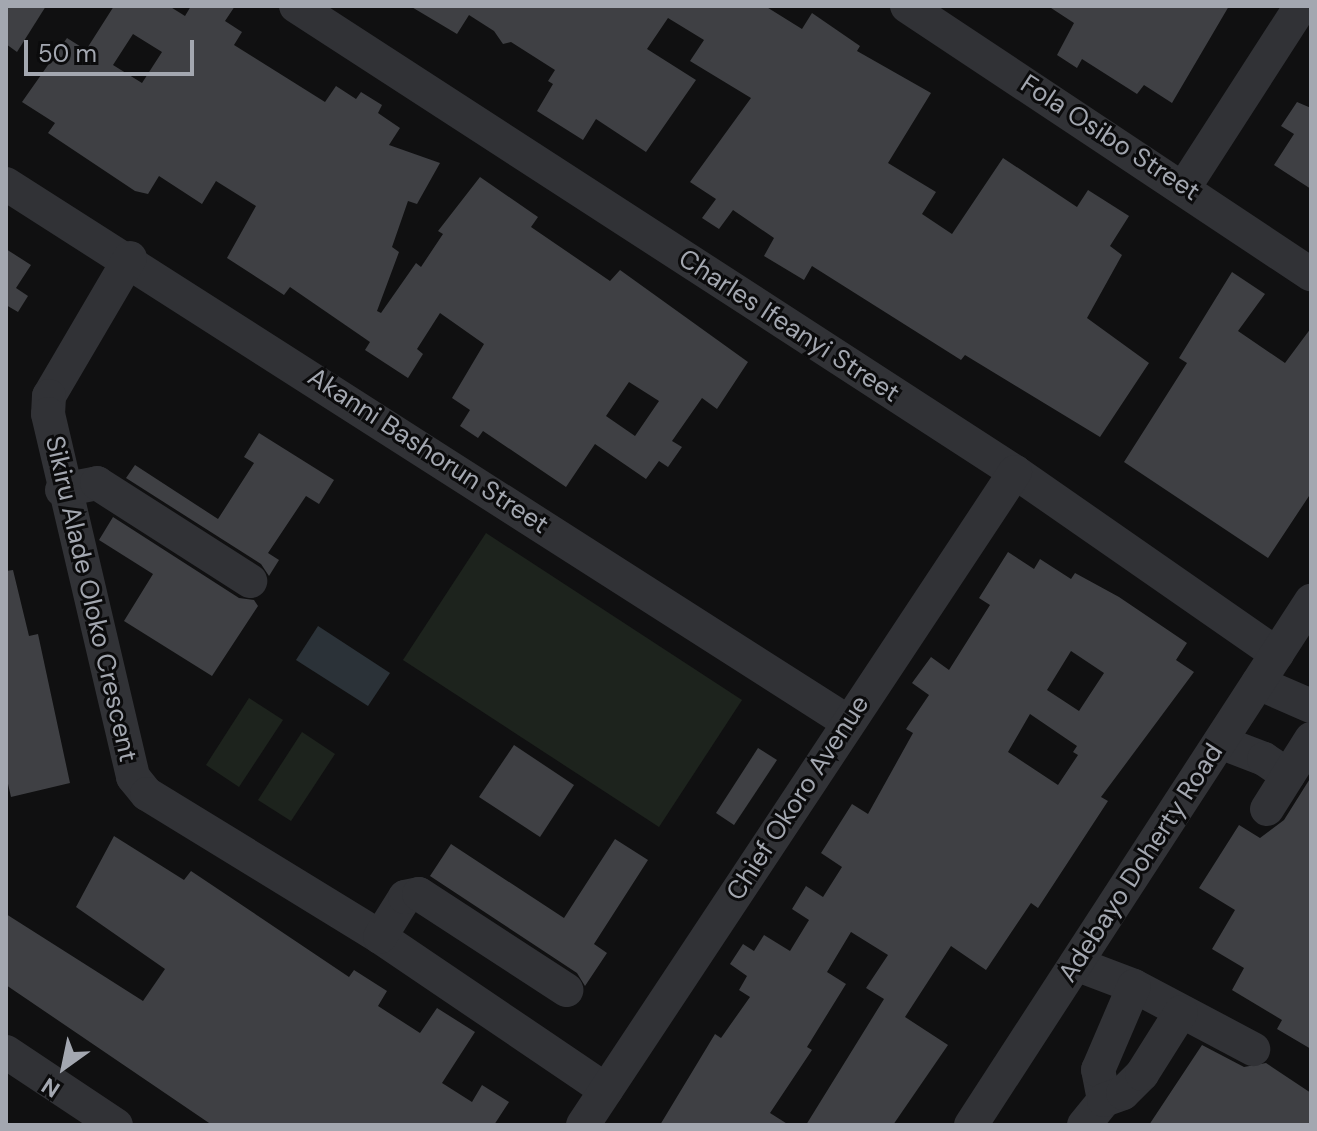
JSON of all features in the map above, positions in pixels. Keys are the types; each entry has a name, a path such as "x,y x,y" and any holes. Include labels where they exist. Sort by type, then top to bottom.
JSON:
{"street":[{"name":"Charles Ifeanyi Street","path":"296,6 1015,472 1277,654"},
{"name":"Fola Osibo Street","path":"907,6 1185,186 1311,274"},
{"path":"1185,186 1301,6"},
{"name":"Akanni Bashorun Street","path":"6,184 130,258 848,722"},
{"name":"Sikiru Alade Oloko Crescent","path":"130,258 49,396 62,490 133,777 147,794 380,937 606,1090"},
{"name":"Chief Okoro Avenue","path":"583,1125 1015,472"},
{"path":"62,490 97,483 250,581"},
{"name":"Adebayo Doherty Road","path":"971,1125 1311,601"},
{"path":"1258,683 1311,706"},
{"path":"1267,809 1311,739"},
{"path":"1220,742 1264,759 1288,775"},
{"path":"380,937 405,897 419,894 566,990"},
{"path":"1076,964 1134,986 1253,1049"},
{"path":"1094,1112 1098,1070 1134,986"},
{"path":"1094,1112 1123,1093 1142,1074 1181,1012"},
{"path":"6,1052 116,1125"}],"shaded area":[{"path":"486,533 742,700 659,827 403,660"},
{"path":"318,626 390,673 368,706 296,660"},
{"path":"249,698 283,720 239,787 206,765"},
{"path":"302,732 335,754 291,821 258,800"}],"building":[{"path":"6,6 46,6 17,52 6,44"},
{"path":"114,6 169,6 185,16 191,6 235,6 225,21 242,32 234,45 325,102 336,86 356,99 361,92 382,105 378,113 400,128 389,145 440,163 417,204 408,201 392,247 399,252 377,311 381,313 416,263 421,267 443,234 438,231 480,177 538,217 531,227 610,281 620,270 748,362 717,409 702,398 672,441 682,447 668,467 659,461 646,479 595,444 566,487 483,431 478,438 460,426 470,410 452,398 484,344 440,313 417,349 423,354 408,378 365,350 370,342 290,287 284,295 227,258 256,206 216,181 202,204 159,176 148,194 135,191 48,133 55,123 22,102 67,38 86,50","holes":["133,34 162,52 142,83 113,65","629,382 659,401 635,436 606,416"]},
{"path":"410,6 765,6 802,29 812,13 860,46 857,51 931,93 888,163 936,192 922,214 952,234 1003,158 1077,207 1088,190 1129,216 1110,246 1122,255 1087,318 1149,363 1100,437 965,355 961,360 812,266 804,280 764,256 774,238 733,210 719,229 702,218 716,199 690,182 751,98 690,61 704,40 668,18 647,49 696,80 646,152 596,119 583,140 537,111 553,84 548,81 555,70 511,42 503,44 494,31 469,15 457,34"},
{"path":"1048,6 1229,6 1172,103 1144,85 1137,94 1082,59 1077,68 1057,55 1074,23"},
{"path":"1297,102 1311,108 1311,189 1274,165 1294,134 1281,126"},
{"path":"6,249 31,265 16,288 28,296 18,312 6,305"},
{"path":"1232,272 1265,294 1238,331 1285,363 1311,328 1311,493 1268,558 1124,462 1187,363 1179,358"},
{"path":"259,433 334,480 319,504 306,496 268,553 279,560 269,576 261,564 126,478 135,465 218,519 254,463 244,457"},
{"path":"113,517 239,598 254,600 258,606 212,676 124,621 153,574 99,540"},
{"path":"1008,552 1034,569 1040,559 1071,579 1075,573 1119,597 1187,643 1176,660 1194,672 1101,797 1108,801 1038,908 1031,903 986,970 951,946 905,1017 948,1045 893,1125 806,1125 884,999 866,988 888,955 851,932 827,972 846,984 807,1047 812,1050 770,1113 789,1125 660,1125 715,1034 721,1038 750,997 739,990 747,976 730,964 743,944 754,951 764,935 790,951 809,920 792,909 806,886 823,897 842,867 821,853 852,804 868,814 913,733 906,729 929,695 912,683 931,657 949,670 990,605 979,598","holes":["1071,651 1104,673 1079,711 1047,690","1030,714 1077,746 1073,752 1078,755 1058,785 1008,752"]},
{"path":"13,570 29,636 38,634 70,783 11,797 6,775 6,571"},
{"path":"514,745 574,785 540,837 479,797"},
{"path":"758,748 777,760 734,825 716,813"},
{"path":"1311,777 1311,1049 1277,1029 1282,1020 1232,990 1244,968 1212,949 1235,910 1199,888 1239,825 1260,838 1284,820"},
{"path":"114,836 184,880 191,871 349,977 354,970 387,991 378,1006 420,1033 437,1008 475,1032 442,1083 472,1102 482,1085 509,1102 494,1125 212,1125 6,985 6,914 143,1001 165,969 76,907"},
{"path":"615,839 648,860 594,944 607,953 585,986 577,973 430,876 451,844 564,918"},
{"path":"1202,1045 1244,1067 1266,1063 1311,1093 1311,1125 1149,1125"}]}
